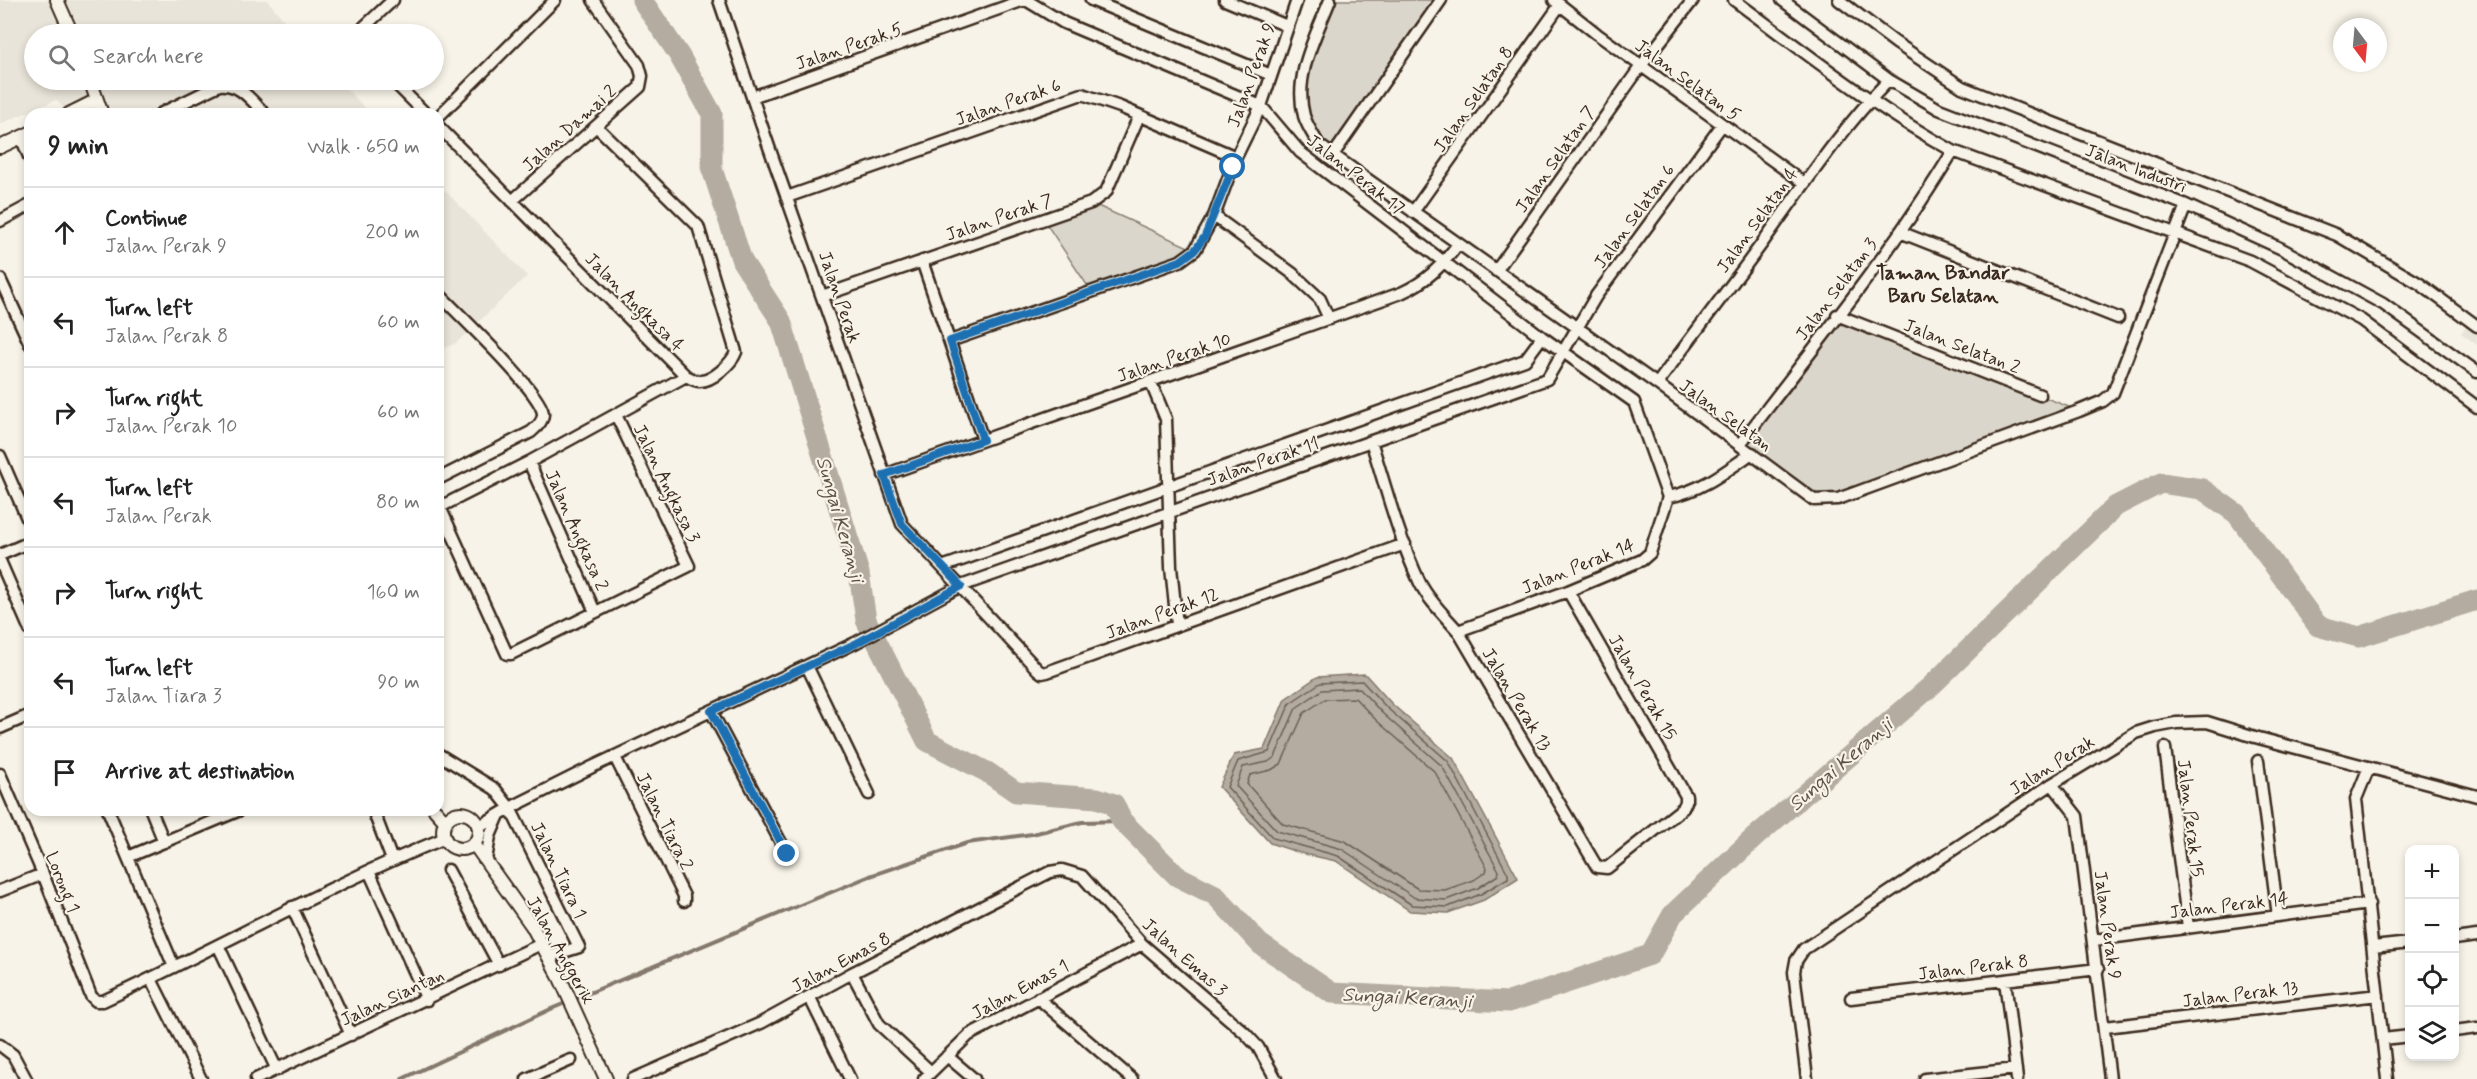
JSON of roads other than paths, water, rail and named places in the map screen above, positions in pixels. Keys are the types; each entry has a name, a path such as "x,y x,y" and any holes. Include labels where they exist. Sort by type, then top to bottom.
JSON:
{"street":[{"path":"57,0 68,24"},
{"path":"367,24 393,0"},
{"path":"444,111 555,0"},
{"name":"Jalan Damai 2","path":"512,201 640,87 642,76 639,65 593,0"},
{"name":"Jalan Perak","path":"719,0 902,524 961,586"},
{"name":"Jalan Perak 5","path":"752,98 1025,0"},
{"name":"Jalan Perak 17","path":"1025,0 1064,23 1261,106 1300,153 1564,352"},
{"path":"1091,0 1271,75"},
{"path":"1225,0 1287,26"},
{"name":"Jalan Perak 9","path":"950,341 1180,261 1195,250 1214,216 1236,158 1261,106 1297,0"},
{"name":"Jalan Selatan","path":"1330,0 1312,45 1300,84 1304,117 1319,145 1657,384 1814,500 1838,499 2103,401 2114,393 2186,205"},
{"path":"1333,155 1441,0"},
{"name":"Jalan Selatan 7","path":"1496,271 1641,66 1693,0"},
{"path":"1734,0 1869,100 1910,127 1953,151 2250,261 2361,320 2477,407"},
{"name":"Jalan Industri","path":"1782,0 1889,80 1939,109 2186,205 2282,249 2384,304 2477,372"},
{"name":"Jalan Industri","path":"1839,0 1896,43 1962,87 2337,235 2420,284 2477,326"},
{"name":"Jalan Selatan 5","path":"1557,2 1641,66 1804,183"},
{"name":"Jalan Selatan 8","path":"1413,212 1557,2"},
{"name":"Jalan Selatan 4","path":"1657,384 1804,183 1869,100 1889,80"},
{"path":"94,90 100,108"},
{"path":"172,108 209,90"},
{"path":"239,90 259,108"},
{"path":"402,90 420,108"},
{"name":"Jalan Perak 6","path":"787,197 1082,94 1236,158"},
{"path":"81,108 97,100"},
{"name":"Jalan Perak 7","path":"822,296 1091,203 1106,192 1139,116"},
{"name":"Jalan Selatan 6","path":"1564,352 1596,296 1722,125"},
{"name":"Jalan Angkasa 4","path":"444,132 686,376 698,382 708,380 734,359 736,352 698,225 597,126"},
{"path":"0,147 24,135"},
{"name":"Jalan Selatan 3","path":"1740,444 1930,190 1953,151"},
{"path":"0,221 24,208"},
{"path":"1214,216 1292,273 1320,299 1329,319"},
{"path":"1900,231 2118,318"},
{"name":"Jalan Perak 10","path":"884,475 1151,383 1421,284 1444,263 1458,244"},
{"path":"922,261 983,440"},
{"path":"0,279 24,331"},
{"path":"444,299 527,386 543,412 543,418 531,432 444,476"},
{"name":"Jalan Selatan 2","path":"1838,315 2040,395"},
{"name":"Jalan Perak 11","path":"942,567 1525,360 1542,337"},
{"path":"1564,352 1634,402 1668,497 1684,494 1717,479 1752,453"},
{"name":"Jalan Perak 11","path":"478,827 510,808 615,757 855,644 961,586 1547,379 1564,352"},
{"path":"444,504 529,462 686,376"},
{"path":"1151,383 1166,419 1171,567 1177,625"},
{"name":"Jalan Angkasa 3","path":"595,612 689,566 616,415"},
{"name":"Jalan Perak 13","path":"1371,441 1420,584 1458,631 1597,867 1607,868 1683,808 1686,801"},
{"path":"0,456 24,511"},
{"name":"Jalan Angkasa 2","path":"529,462 595,612"},
{"name":"Jalan Perak 14","path":"1458,631 1568,591 1642,560 1650,553 1668,497"},
{"path":"444,518 507,654 595,612"},
{"name":"Jalan Perak 12","path":"961,586 1042,673 1405,544"},
{"path":"0,555 24,545"},
{"path":"0,561 24,616"},
{"name":"Jalan Perak 15","path":"1568,591 1686,796 1686,801"},
{"path":"807,666 869,794"},
{"path":"711,711 787,854"},
{"path":"0,728 24,718"},
{"name":"Jalan Perak","path":"1807,1079 1794,972 1796,961 1804,949 2052,784 2136,733 2176,723 2207,722 2477,796"},
{"name":"Jalan Perak 15","path":"2165,748 2188,927"},
{"name":"Jalan Tiara 2","path":"615,757 684,896 684,901"},
{"name":"Jalan Tiara 1","path":"444,758 495,789 510,808 579,947 548,957"},
{"path":"2258,761 2278,916"},
{"path":"2369,767 2356,799 2387,1079"},
{"name":"Lorong 1","path":"0,774 3,787 43,874 91,996 96,1001 103,1001 151,979"},
{"name":"Jalan Perak 9","path":"2052,784 2077,816 2110,1079"},
{"path":"461,814 472,817 478,827 478,839 474,844 458,849 448,843 445,838 446,822 461,814"},
{"path":"486,860 490,836 499,815"},
{"path":"111,816 174,967"},
{"path":"153,816 164,842"},
{"path":"128,857 219,816"},
{"path":"375,816 392,860"},
{"path":"440,816 446,822"},
{"path":"201,1079 151,979 292,907 445,838"},
{"name":"Jalan Anggerik","path":"474,844 532,926 560,978 606,1079"},
{"path":"448,870 499,965"},
{"name":"Jalan Emas 3","path":"1062,870 1082,876 1142,944 1244,1032 1258,1047 1276,1079"},
{"name":"Jalan Emas 8","path":"633,1079 761,1023 1050,872 1062,870"},
{"path":"369,871 427,1000"},
{"path":"0,891 43,874"},
{"name":"Jalan Perak 14","path":"2094,940 2368,904"},
{"path":"292,907 351,1035"},
{"path":"2459,938 2477,936"},
{"path":"2373,947 2405,943"},
{"name":"Jalan Siantan","path":"256,1079 427,1000 541,944"},
{"name":"Jalan Emas 1","path":"928,1076 969,1035 1142,944"},
{"path":"218,945 277,1070"},
{"name":"Jalan Perak 8","path":"1851,998 2098,969"},
{"path":"852,974 879,1024 928,1076"},
{"path":"1925,1079 2016,1074 2005,980"},
{"name":"Jalan Perak 13","path":"2105,1027 2378,995"},
{"path":"810,998 850,1079"},
{"path":"1038,998 1132,1079"},
{"path":"2459,1030 2477,1028"},
{"path":"2383,1039 2405,1036"},
{"path":"0,1045 13,1055 26,1079"},
{"path":"947,1056 974,1079"},
{"path":"527,1079 571,1060"}],"water":[{"path":"1365,674 1392,704 1453,758 1518,878 1484,900 1448,913 1410,911 1336,861 1270,843 1219,787 1234,755 1264,749 1285,699 1317,677"}],"waterway":[{"name":"Sungai Keranji","path":"642,0 679,55 712,114 712,169 742,261 781,321 859,573 866,620 927,741 987,772 1016,792 1097,798 1114,804 1122,821 1177,876 1215,895 1260,944 1332,993 1509,1002 1650,955 1673,914 1755,837 1930,687 2116,506 2161,483 2202,489 2237,514 2318,626 2359,637 2477,600"},
{"path":"402,1079 551,1009 870,876 967,843 1032,834 1082,822 1122,821"}],"district":[{"name":"Taman Bandar Baru Selatan","path":"1943,284"}]}
